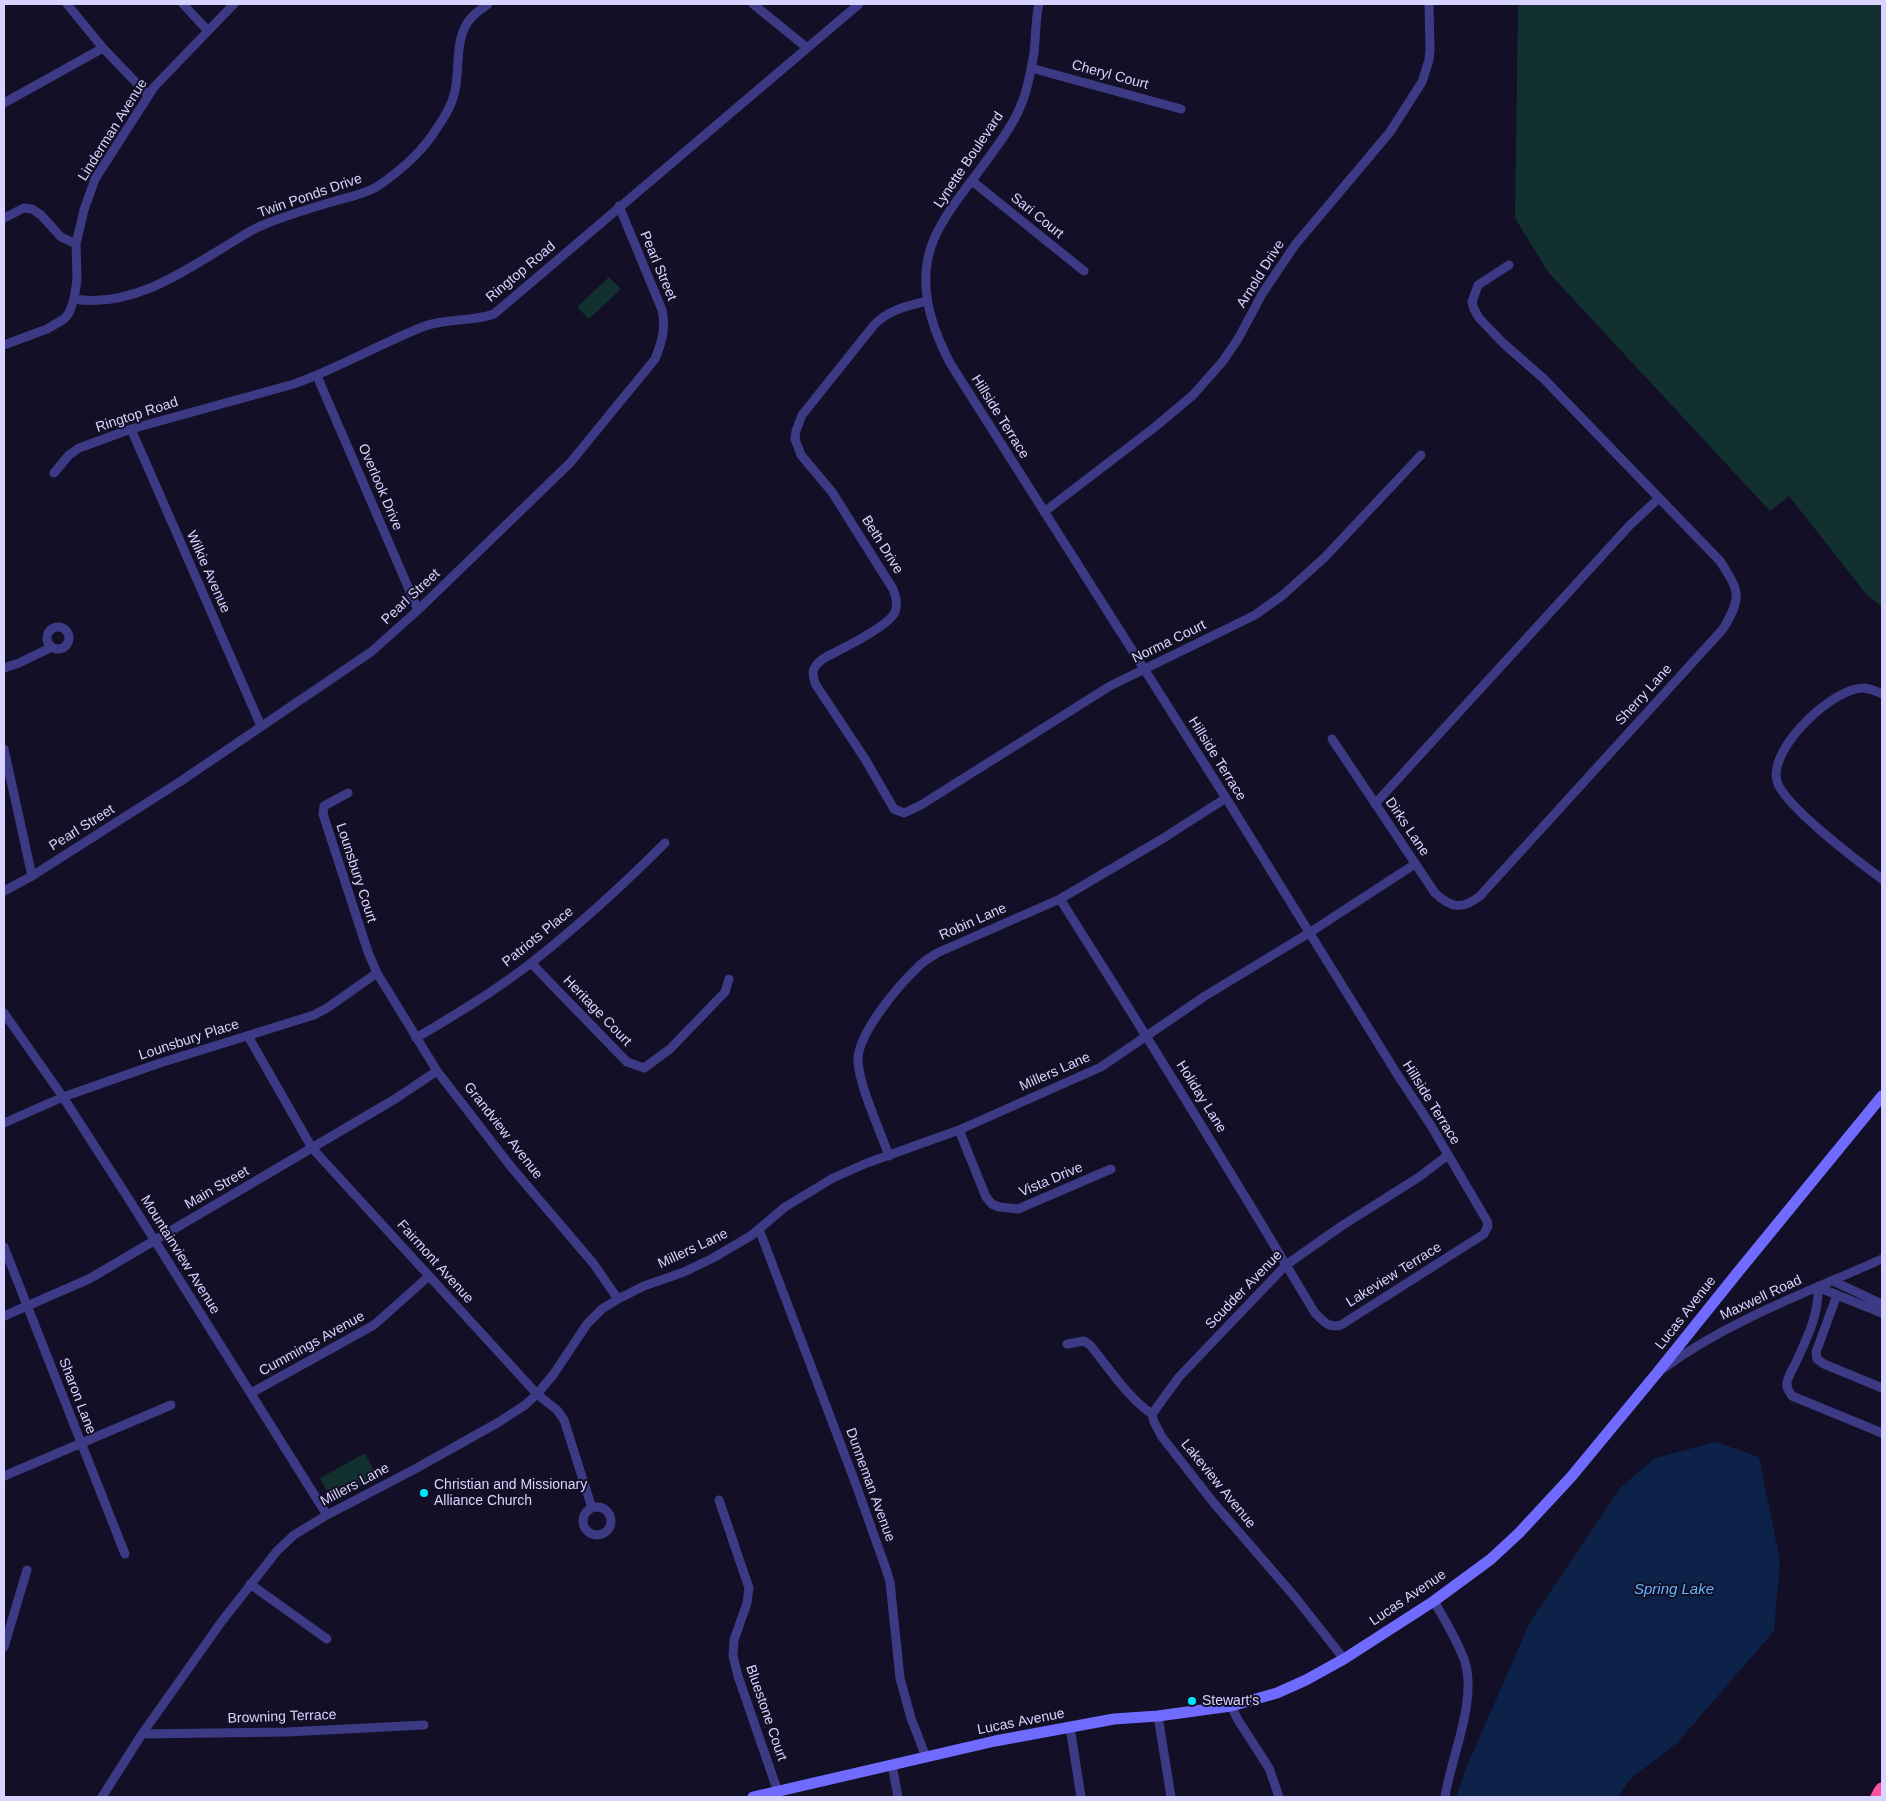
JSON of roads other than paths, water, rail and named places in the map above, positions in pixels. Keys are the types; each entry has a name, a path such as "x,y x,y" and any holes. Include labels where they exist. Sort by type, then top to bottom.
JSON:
{"highway":[{"path":"1878,1797 1882,1790"}],"street":[{"path":"67,4 104,48 148,95"},
{"path":"183,4 208,31"},
{"name":"Linderman Avenue","path":"4,344 48,329 64,319 69,313 74,300 77,280 76,244 84,210 95,180 148,95 234,4"},
{"name":"Twin Ponds Drive","path":"74,300 90,302 107,301 141,292 182,273 261,226 299,211 377,187 403,166 423,146 437,128 454,94 463,32 471,17 488,4"},
{"path":"753,4 806,47"},
{"name":"Ringtop Road","path":"54,473 69,455 79,448 131,429 317,376 428,325 494,314 619,206 678,160 806,47 859,4"},
{"name":"Lynette Boulevard","path":"927,301 926,280 930,252 940,227 1010,129 1021,105 1031,68 1039,4"},
{"name":"Arnold Drive","path":"1044,512 1155,427 1193,395 1223,361 1238,339 1262,294 1295,245 1390,132 1422,82 1429,60 1430,49 1429,4"},
{"path":"4,103 104,48"},
{"name":"Cheryl Court","path":"1031,68 1181,109"},
{"name":"Sari Court","path":"972,181 1084,271"},
{"name":"Pearl Street","path":"4,891 32,876 181,781 371,652 418,610 570,463 655,359 663,340 664,322 662,310 619,206"},
{"path":"4,218 24,208 32,209 61,237 76,244"},
{"name":"Sherry Lane","path":"1474,901 1716,636 1733,612 1737,594 1734,583 1720,560 1543,378 1504,344 1479,318 1472,302 1478,285 1509,264"},
{"name":"Hillside Terrace","path":"927,301 937,338 950,363 1145,669 1448,1155 1487,1221 1487,1230"},
{"name":"Beth Drive","path":"898,812 894,809 865,759 816,686 813,673 815,667 822,659 866,635 895,613 897,600 894,589 832,492 800,455 795,440 802,415 880,318 891,312 927,301"},
{"name":"Overlook Drive","path":"317,376 418,610"},
{"name":"Wilkie Avenue","path":"131,429 260,726"},
{"name":"Norma Court","path":"898,812 904,813 921,805 1110,686 1255,615 1283,595 1325,557 1421,455"},
{"path":"1375,804 1630,525 1659,498"},
{"path":"4,668 52,647"},
{"path":"1882,694 1864,688 1853,690 1826,704 1801,728 1783,751 1777,766 1776,776 1780,789 1791,804 1855,859 1882,879"},
{"name":"Dirks Lane","path":"1332,739 1435,893 1444,902 1455,906 1466,905 1474,901"},
{"path":"4,749 32,876"},
{"name":"Lounsbury Court","path":"348,793 324,806 323,814 368,952 377,973"},
{"name":"Robin Lane","path":"890,1156 860,1076 858,1052 861,1040 869,1026 919,966 936,953 1060,899 1162,839 1226,798"},
{"name":"Patriots Place","path":"416,1038 457,1014 531,963 631,876 665,843"},
{"name":"Millers Lane","path":"102,1797 142,1734 250,1584 264,1565 294,1535 327,1515 415,1469 525,1405 553,1375 587,1324 602,1309 644,1286 684,1272 752,1236 786,1207 833,1178 867,1163 959,1130 1101,1068 1205,996 1309,933 1415,864"},
{"name":"Holiday Lane","path":"1060,899 1147,1035 1314,1312"},
{"name":"Heritage Court","path":"531,963 627,1062 644,1068 670,1049 725,992 729,979"},
{"name":"Lounsbury Place","path":"4,1123 63,1097 160,1063 314,1015 377,973"},
{"name":"Grandview Avenue","path":"377,973 438,1071 512,1168 594,1263 618,1299"},
{"name":"Mountainview Avenue","path":"4,1014 63,1097 327,1515"},
{"name":"Fairmont Avenue","path":"248,1036 312,1148 537,1394 557,1410 564,1420 592,1508"},
{"name":"Main Street","path":"4,1316 89,1279 395,1099 438,1071"},
{"name":"Lucas Avenue","path":"753,1797 774,1794 1012,1738 1114,1720 1231,1706 1277,1694 1344,1659 1434,1601 1491,1559 1520,1532 1571,1477 1657,1374 1882,1096"},
{"name":"Vista Drive","path":"959,1130 986,1197 992,1204 999,1207 1018,1209 1111,1169"},
{"name":"Scudder Avenue","path":"1152,1414 1179,1377 1286,1265 1448,1155"},
{"name":"Dunneman Avenue","path":"759,1230 886,1568 890,1582 900,1678 911,1718 926,1757"},
{"name":"Lakeview Terrace","path":"1314,1312 1326,1325 1334,1327 1341,1325 1474,1241 1487,1230"},
{"name":"Sharon Lane","path":"4,1247 125,1554"},
{"name":"Maxwell Road","path":"1657,1374 1690,1350 1741,1321 1882,1259"},
{"name":"Cummings Avenue","path":"251,1393 374,1326 428,1276"},
{"path":"1833,1280 1882,1304"},
{"path":"1882,1313 1818,1287 1818,1302 1812,1325 1791,1371 1787,1389 1792,1396 1882,1433"},
{"path":"1837,1295 1816,1352 1816,1359 1882,1388"},
{"name":"Lakeview Avenue","path":"1067,1344 1084,1342 1090,1345 1127,1391 1143,1408 1152,1414 1154,1422 1168,1444 1213,1502 1295,1597 1344,1659"},
{"path":"4,1476 170,1404"},
{"name":"Bluestone Court","path":"719,1500 749,1588 747,1603 734,1640 733,1656 774,1794"},
{"path":"4,1647 27,1570"},
{"path":"250,1584 327,1640"},
{"path":"1434,1601 1459,1646 1468,1680 1467,1700 1445,1797"},
{"path":"1231,1706 1269,1768 1278,1797"},
{"path":"1158,1716 1171,1797"},
{"name":"Browning Terrace","path":"142,1734 287,1732 424,1725"},
{"path":"1070,1727 1081,1797"},
{"path":"892,1765 898,1797"}],"water":[{"name":"Spring Lake","path":"1716,1442 1759,1457 1780,1561 1774,1631 1678,1742 1630,1779 1618,1797 1456,1797 1467,1766 1530,1622 1620,1488 1655,1458"}],"place":[{"name":"Christian and Missionary Alliance Church","path":"424,1493"},
{"name":"Stewart's","path":"1192,1701"}]}
